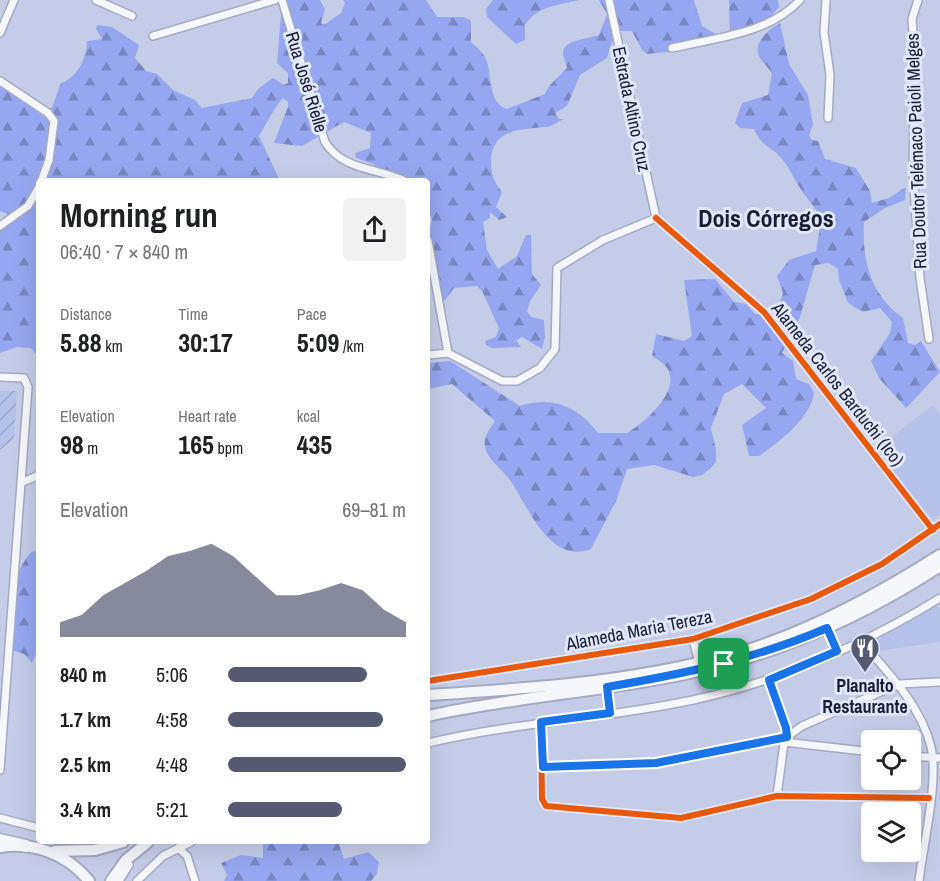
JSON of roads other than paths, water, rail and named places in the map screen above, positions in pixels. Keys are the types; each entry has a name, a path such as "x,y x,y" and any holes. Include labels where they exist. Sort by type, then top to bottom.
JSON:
{"highway":[{"path":"0,840 26,846"}],"main road":[{"path":"430,695 517,691 699,663 758,646 834,616 903,579 940,555"},
{"path":"430,716 474,706 684,675 768,652 827,628 912,584 940,566"},
{"path":"49,851 95,850 116,844"},
{"path":"111,881 126,860 145,844"},
{"path":"0,847 26,846 49,851 67,859 89,881"}],"street":[{"path":"0,33 14,0"},
{"path":"96,0 132,16"},
{"path":"153,36 275,0"},
{"name":"Rua José Rielle","path":"282,0 329,149 345,163 394,178"},
{"name":"Estrada Altino Cruz","path":"609,0 656,218"},
{"path":"672,48 750,30 781,15 800,0"},
{"path":"826,0 824,32 830,75 828,118"},
{"name":"Rua Doutor Telémaco Paioli Melges","path":"918,0 912,19 915,63 913,171 920,278 929,339"},
{"path":"0,81 48,113 54,121 49,160 42,178"},
{"path":"0,226 28,206 36,192"},
{"path":"430,355 448,353 502,381 517,381 540,368 555,349 557,268 603,240 656,218"},
{"name":"Alameda Carlos Barduchi (Ico)","path":"656,218 764,312 933,530"},
{"path":"430,252 448,353"},
{"path":"0,377 21,378 27,383 23,482 0,770"},
{"path":"23,482 36,476"},
{"name":"Alameda Maria Tereza","path":"430,681 693,639 811,599 882,564 940,524"},
{"path":"430,743 493,729 694,700 769,680 837,651 862,643 940,598"},
{"path":"827,628 837,651"},
{"path":"693,639 699,663"},
{"path":"862,643 899,684 926,732 936,758 919,881"},
{"path":"769,680 786,728 777,796"},
{"path":"785,740 802,726 899,684 940,682"},
{"path":"607,687 610,713"},
{"path":"541,722 542,800 546,806 681,818 777,796 930,798"},
{"path":"543,767 656,763 785,740 861,750"},
{"path":"921,757 936,758"},
{"path":"0,818 36,827"},
{"path":"119,881 145,844"},
{"path":"138,881 150,866 187,844"},
{"path":"190,864 192,844"},
{"path":"178,848 184,851 195,881"}],"place":[{"name":"Planalto Restaurante","path":"865,674"}],"district":[{"name":"Dois Córregos","path":"766,218"}]}
